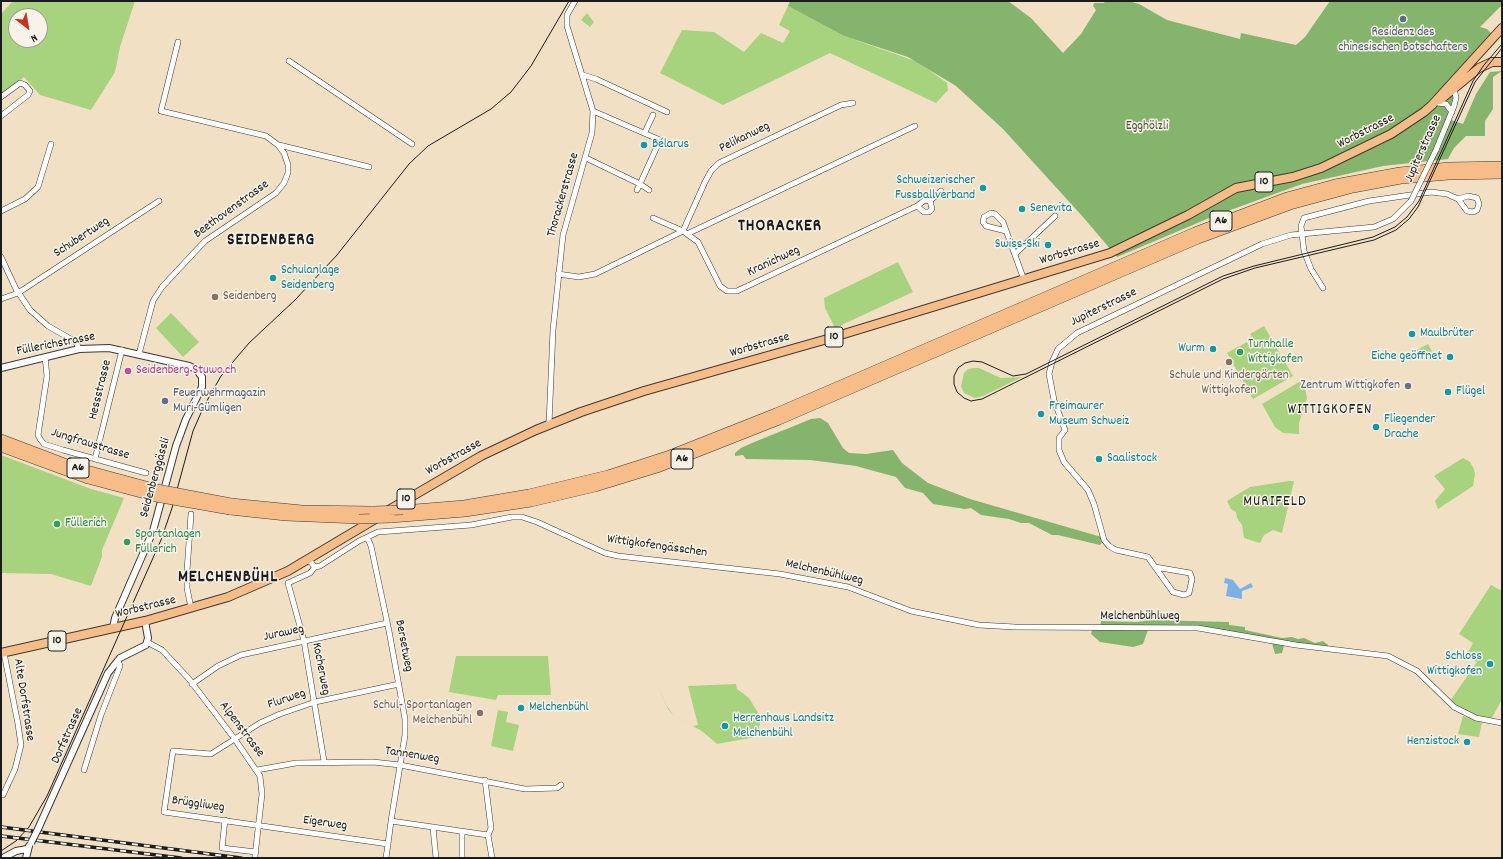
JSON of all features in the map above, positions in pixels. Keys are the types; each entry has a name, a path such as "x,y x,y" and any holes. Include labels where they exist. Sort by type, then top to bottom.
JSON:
{"highway":[{"name":"A6","path":"230,506 302,510 403,510 464,505 529,494 592,480 662,458 776,413 1195,232 1293,196 1351,180 1400,172 1449,167 1502,166"},
{"name":"A6","path":"1,447 82,477 156,493 286,516 359,519 391,518 465,512 531,502 610,483 665,465 773,422 1198,239 1295,203 1353,188 1401,179 1455,174 1502,174"},
{"name":"A6","path":"1,439 72,466 156,493"}],"main road":[{"name":"Worbstrasse","path":"2,653 145,621 191,608 250,588 279,575 308,559 458,468 549,424 638,393 1024,280 1121,248 1236,188 1293,177 1312,171 1391,134 1434,104 1502,28"},
{"name":"10","path":"1434,104 1481,66 1492,62 1502,62"}],"street":[{"name":"Thorackerstrasse","path":"549,424 553,330 558,274 565,223 586,158 592,133 593,111 566,21 567,15 575,1"},
{"path":"178,42 161,111 261,135 278,145 369,167"},
{"path":"289,61 412,144"},
{"path":"583,75 596,79 667,112"},
{"name":"Jupiterstrasse","path":"1155,567 1190,573 1192,579 1189,593 1184,595 1173,592 1155,567 1148,557 1116,550 1109,546 1104,540 1094,504 1088,490 1061,456 1058,440 1065,430 1055,404 1050,381 1050,366 1054,355 1066,341 1084,329 1262,244 1280,237 1301,233 1374,227 1393,219 1411,202 1436,150 1452,112 1456,98 1454,81"},
{"path":"1,97 20,83 25,85 30,91 28,95 1,116"},
{"name":"Pelikanweg","path":"685,233 705,182 711,171 719,163 841,105 853,103"},
{"name":"Jupiterstrasse","path":"1434,104 1446,104 1452,112"},
{"path":"593,111 645,132 669,144"},
{"path":"645,132 653,115"},
{"path":"558,274 579,276 595,274 915,126"},
{"path":"637,190 660,140"},
{"path":"1,211 25,199 38,186 51,144"},
{"name":"Beethovenstrasse","path":"140,354 154,301 162,287 206,241 270,198 284,183 287,176 288,165 284,153 278,145"},
{"path":"586,158 640,184 649,190"},
{"path":"917,206 924,212 929,212 932,209 930,201 941,191"},
{"name":"Jupiterstrasse","path":"1301,233 1301,222 1307,216 1369,201 1431,192 1439,192 1458,199"},
{"name":"Kranichweg","path":"653,218 685,233 698,242 720,286 727,291 734,292 917,206 925,200 930,201"},
{"name":"Schubertweg","path":"1,299 18,293 159,201"},
{"path":"1006,231 986,226 983,222 984,217 992,212 1003,222 1024,280"},
{"path":"1015,254 1055,216"},
{"path":"1301,233 1309,265 1323,288"},
{"path":"1,257 18,293 36,316 54,330 75,340 79,349"},
{"name":"Füllerichstrasse","path":"1,368 79,349 97,347 122,350 194,368 199,372 203,379"},
{"name":"Hessstrasse","path":"95,459 122,350"},
{"name":"Jungfraustrasse","path":"45,357 47,376 38,435 44,444 146,473"},
{"name":"Seidenberggässli","path":"113,628 115,618 153,531 176,446 186,419 201,390 203,379"},
{"path":"191,514 187,588 191,608"},
{"name":"Wittigkofengässchen","path":"367,537 378,532 464,525 522,517 537,522 605,553 618,556 761,572"},
{"path":"308,559 315,567 320,566 367,537"},
{"name":"Bersetweg","path":"367,537 371,546 387,623 399,684 405,727 391,821"},
{"name":"Kocherweg","path":"315,567 310,573 288,583 304,641 324,761"},
{"name":"Melchenbühlweg","path":"761,572 848,587 911,611 984,625 1198,628 1240,634 1296,645 1388,656 1417,671 1454,707 1476,718 1502,723"},
{"path":"145,621 148,634 147,642"},
{"name":"Juraweg","path":"192,684 218,666 240,656 387,623"},
{"name":"Dorfstrasse","path":"27,849 38,829 108,673 118,660 144,647 147,642"},
{"name":"Alpenstrasse","path":"147,642 162,650 192,684 257,770 262,788 255,854 222,848 225,820"},
{"name":"Alte Dorfstrasse","path":"2,653 18,724 21,745 15,768 3,795"},
{"path":"84,770 101,715 120,666 118,660"},
{"name":"Flurweg","path":"234,738 271,717 315,702 399,684"},
{"name":"Brüggliweg","path":"234,738 211,754 172,750 164,812 259,826"},
{"name":"Tannenweg","path":"257,770 278,765 324,761 366,761 400,765 485,780 525,789 557,788 561,784"},
{"path":"485,780 491,828 488,835 492,858"},
{"path":"386,858 391,821 488,835"},
{"name":"Eigerweg","path":"259,826 388,844"},
{"path":"433,828 436,858"},
{"path":"462,832 462,858"},
{"path":"3,858 27,849 26,858"}],"green space":[{"path":"13,1 135,1 120,47 115,72 91,110 40,95 24,77 1,95 1,14"},
{"name":"Egghölzli","path":"790,1 1008,1 1031,18 1063,53 1081,34 1096,10 1093,6 1094,3 1104,3 1105,1 1129,1 1139,4 1167,20 1240,39 1241,33 1296,45 1305,37 1330,1 1502,1 1502,5 1480,27 1487,29 1494,36 1447,87 1454,94 1448,119 1463,124 1476,94 1490,72 1502,71 1493,77 1493,109 1485,121 1485,136 1466,136 1454,148 1448,159 1383,166 1302,184 1214,216 1117,257 1083,217 1003,129 956,86 908,57 844,36 788,6"},
{"path":"788,6 844,36 918,62 947,83 948,90 936,103 830,53 723,105 660,73 682,30 714,32 744,52 761,33 783,43 790,31 779,25"},
{"path":"587,13 594,22 590,27 581,20"},
{"path":"898,262 913,292 835,328 825,308 824,298"},
{"path":"171,313 199,342 183,357 156,328"},
{"path":"1264,326 1293,376 1253,399 1227,353 1247,342 1251,349 1257,345 1250,334"},
{"path":"1428,344 1432,351 1422,358 1417,350"},
{"path":"979,368 1001,378 1022,377 983,396 975,398 964,393 961,386 964,373 968,369"},
{"path":"1299,382 1302,382 1305,388 1307,398 1299,423 1299,434 1283,433 1275,427 1262,404"},
{"path":"820,418 828,423 843,448 849,453 866,454 893,450 902,463 928,483 970,499 1098,536 1102,535 1104,540 1100,545 1058,535 1052,535 1029,523 1021,523 1009,519 981,515 971,508 965,509 933,504 923,493 905,488 896,477 856,466 810,460 746,459 743,455 735,456 735,453 741,448 752,443 811,419"},
{"name":"Füllerich","path":"1,455 91,489 124,498 102,550 102,557 91,586 51,574 1,573"},
{"path":"1463,458 1470,462 1474,469 1475,474 1473,486 1438,509 1435,501 1445,489 1434,476"},
{"path":"1294,481 1282,533 1273,530 1264,535 1260,543 1244,538 1242,525 1237,518 1236,512 1231,509 1227,501 1250,487"},
{"path":"1491,585 1502,591 1502,699 1491,720 1469,713 1450,701 1477,662 1466,656 1473,643 1459,634"},
{"path":"1151,620 1229,622 1229,625 1245,627 1245,630 1282,638 1304,638 1315,643 1323,641 1329,648 1285,642 1282,653 1275,654 1271,640 1240,633 1149,627 1143,644 1133,647 1100,642 1091,634 1092,630 1100,629 1101,621 1137,622"},
{"path":"456,656 548,656 551,695 498,695 496,700 449,692"},
{"path":"736,684 737,689 749,698 760,716 760,724 756,737 717,744 702,731 674,716 693,726 698,725 688,686"},
{"path":"498,710 508,712 506,722 519,725 513,751 491,746"},
{"path":"1463,716 1482,722 1479,737 1458,734"}],"water":[{"path":"1225,578 1233,580 1240,589 1251,583 1253,587 1242,591 1242,599 1226,596 1228,584 1224,583"}],"tram line":[{"path":"1,851 16,841 29,827 47,796 161,540 172,508 193,431 204,406 221,376 249,343 295,300 337,255 409,164 428,146 491,109 511,92 531,66 569,1"},
{"path":"1502,44 1484,65 1473,81 1419,201 1407,217 1395,227 1373,237 1254,266 1223,276 1026,374 1013,376 982,362 973,361 965,363 958,368 954,376 954,384 957,392 964,398 971,401 982,399 1223,279 1255,268 1374,240 1396,230 1409,219 1418,207 1475,82 1502,48"}],"railway":[{"path":"1,827 241,858"},
{"path":"1,836 181,858"}],"place":[{"name":"Residenz des chinesischen Botschafters","path":"1403,19"},
{"name":"Bélarus","path":"644,145"},
{"name":"Schweizerischer Fussballverband","path":"983,188"},
{"name":"Senevita","path":"1022,209"},
{"name":"Swiss-Ski","path":"1048,245"},
{"name":"Schulanlage Seidenberg","path":"273,278"},
{"name":"Seidenberg","path":"215,297"},
{"name":"Maulbrüter","path":"1412,334"},
{"name":"Wurm","path":"1213,349"},
{"name":"Turnhalle Wittigkofen","path":"1240,352"},
{"name":"Eiche geöffnet","path":"1450,357"},
{"name":"Schule und Kindergärten Wittigkofen","path":"1229,362"},
{"name":"Seidenberg Stuwo.ch","path":"128,371"},
{"name":"Zentrum Wittigkofen","path":"1408,386"},
{"name":"Flügel","path":"1448,392"},
{"name":"Feuerwehrmagazin Muri-Gümligen","path":"165,401"},
{"name":"Freimaurer Museum Schweiz","path":"1041,414"},
{"name":"Fliegender Drache","path":"1376,427"},
{"name":"Saalistock","path":"1099,459"},
{"name":"Füllerich","path":"57,524"},
{"name":"Sportanlagen Füllerich","path":"127,542"},
{"name":"Schloss Wittigkofen","path":"1490,664"},
{"name":"Melchenbühl","path":"521,708"},
{"name":"Schul- Sportanlagen Melchenbühl","path":"480,713"},
{"name":"Herrenhaus Landsitz Melchenbühl","path":"725,726"},
{"name":"Henzistock","path":"1467,742"}],"district":[{"name":"THORACKER","path":"780,228"},
{"name":"SEIDENBERG","path":"271,242"},
{"name":"WITTIGKOFEN","path":"1330,411"},
{"name":"MURIFELD","path":"1275,503"},
{"name":"MELCHENBÜHL","path":"228,579"}]}
